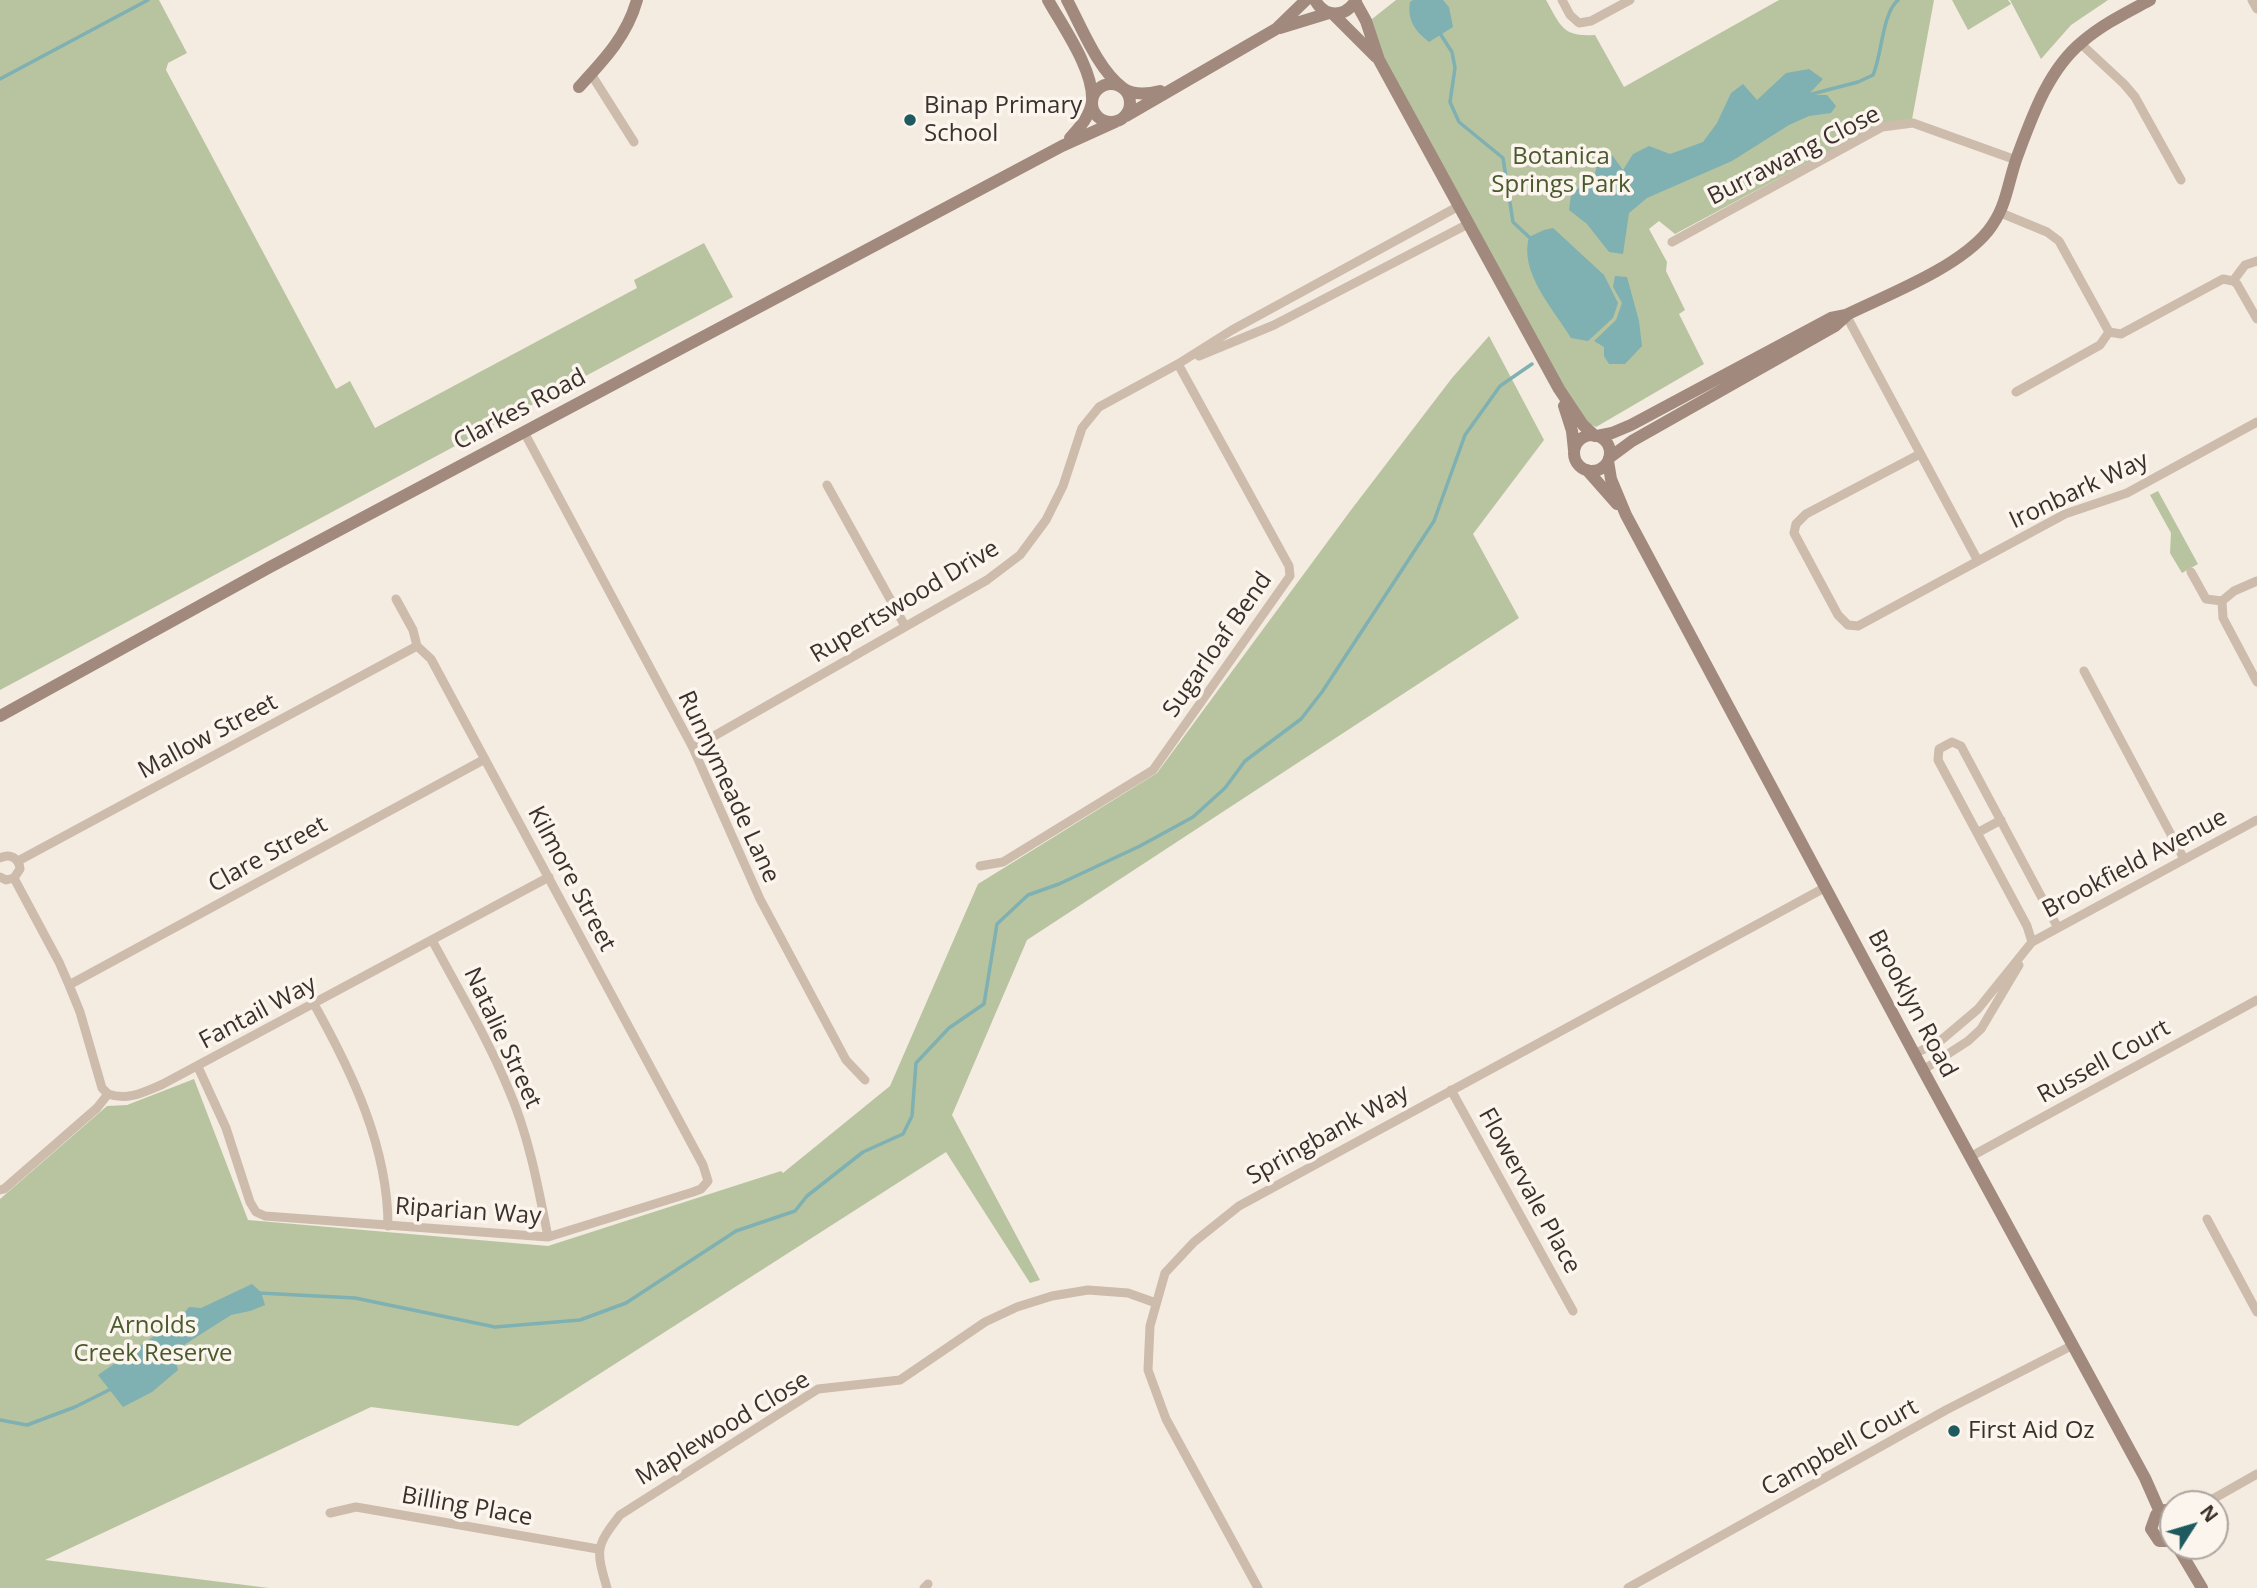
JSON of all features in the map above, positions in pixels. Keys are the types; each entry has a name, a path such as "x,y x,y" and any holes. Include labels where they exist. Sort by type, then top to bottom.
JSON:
{"street":[{"path":"579,87 622,38 632,19 637,0"},
{"path":"1048,0 1082,63 1098,117 1107,122 1120,119 1130,101 1123,88 1098,58 1067,0"},
{"name":"Clarkes Road","path":"1276,29 1306,0"},
{"path":"1315,0 1378,60"},
{"path":"1355,0 1366,22 1378,60 1559,389 1583,425 1606,442 1608,459"},
{"name":"Clarkes Road","path":"0,716 270,567 1062,146 1120,119 1276,29 1346,11 1355,0"},
{"path":"1562,0 1570,15 1579,23 1591,21 1630,0"},
{"path":"1574,455 1580,440 1612,433 1631,425 1831,318 1846,315 1950,263 1970,249 2001,213 2016,160 2039,101 2057,69 2080,43 2106,23 2150,0"},
{"path":"2252,0 2257,9"},
{"path":"2080,43 2135,97 2181,180"},
{"path":"591,74 634,142"},
{"name":"Clarkes Road","path":"1062,146 1082,125 1094,94 1104,85 1117,85 1134,93 1170,89"},
{"name":"Burrawang Close","path":"1672,242 1882,127 1913,123 2016,160"},
{"name":"Rupertswood Drive","path":"694,748 987,580 1020,555 1046,520 1082,428 1099,407 1178,364 1232,330 1459,206"},
{"path":"2001,213 2047,232 2059,242 2109,332"},
{"name":"Rupertswood Drive","path":"1178,364 1274,326 1468,223"},
{"path":"2233,281 2245,265 2257,261"},
{"path":"1338,273 1346,287"},
{"path":"2109,332 2121,334 2224,279 2233,281 2242,291 2257,319"},
{"path":"1846,315 1978,561"},
{"path":"1559,389 1572,431 1574,455 1578,464 1587,470 1597,470 1632,441 1835,326 1846,315"},
{"path":"2016,392 2100,345 2109,332"},
{"name":"Sugarloaf Bend","path":"980,866 1003,862 1153,770 1290,576 1289,566 1178,364"},
{"name":"Ironbark Way","path":"1920,454 1806,514 1796,524 1794,533 1838,615 1848,625 1858,626 2065,514 2127,493 2257,422"},
{"name":"Runnymeade Lane","path":"524,432 680,728 694,748 760,900 846,1060 865,1080"},
{"name":"Brooklyn Road","path":"1608,459 1611,479 1626,515 1914,1054 2159,1501"},
{"name":"Brooklyn Road","path":"1587,470 1626,515"},
{"path":"827,485 905,626"},
{"path":"2191,572 2206,599 2222,601 2234,591 2257,581"},
{"name":"Kilmore Street","path":"396,599 413,630 417,646 431,659 704,1165 708,1181"},
{"path":"2222,601 2223,618 2257,682"},
{"name":"Mallow Street","path":"18,861 417,646"},
{"path":"2084,671 2184,859"},
{"path":"2032,942 2029,929 1938,760 1939,749 1952,742 1961,746 2058,928"},
{"name":"Clare Street","path":"69,985 485,759"},
{"path":"1977,833 2001,820"},
{"name":"Brookfield Avenue","path":"1914,1054 1939,1042 1978,1009 2032,942 2257,820"},
{"path":"0,856 12,856 18,861 20,869 14,878 6,880 0,877"},
{"name":"Fantail Way","path":"108,1094 119,1098 130,1097 198,1067 549,877"},
{"path":"0,1190 97,1108 108,1094 102,1088 80,1012 59,962 14,878"},
{"name":"Springbank Way","path":"1258,1588 1166,1419 1148,1370 1149,1337 1165,1273 1194,1242 1239,1206 1826,887"},
{"name":"Natalie Street","path":"432,940 509,1090 535,1169 548,1237"},
{"name":"Brookfield Avenue","path":"1923,1070 1968,1041 1981,1029 2032,942"},
{"name":"Russell Court","path":"1970,1157 2257,1000"},
{"path":"314,1004 352,1078 366,1113 388,1200 388,1226"},
{"path":"1956,1029 1968,1041"},
{"name":"Riparian Way","path":"198,1067 226,1128 250,1202 256,1212 265,1216 548,1237 693,1192 701,1189 708,1181"},
{"name":"Flowervale Place","path":"1451,1090 1573,1311"},
{"path":"2207,1219 2257,1312"},
{"name":"Maplewood Close","path":"598,1549 620,1515 818,1389 900,1380 985,1322 1017,1307 1052,1296 1088,1290 1128,1293 1156,1303"},
{"name":"Campbell Court","path":"1628,1588 1934,1417 2073,1345"},
{"path":"2229,1490 2257,1474"},
{"name":"Billing Place","path":"330,1513 356,1507 598,1549"},
{"path":"2159,1517 2151,1523 2152,1533 2159,1540"},
{"path":"598,1549 607,1588"},
{"path":"2185,1560 2202,1588"}],"green space":[{"path":"0,0 159,0 187,53 168,63 166,70 336,389 350,381 375,428 637,288 634,280 704,243 733,297 0,690"},
{"name":"Botanica Springs Park","path":"1396,0 1546,0 1555,17 1569,32 1595,35 1624,87 1779,0 1934,0 1911,125 1880,124 1675,234 1659,221 1649,229 1667,262 1666,271 1685,310 1679,314 1704,364 1596,427 1580,419 1362,27"},
{"path":"1952,0 2008,0 2011,4 1968,30"},
{"path":"2010,0 2108,0 2071,25 2041,59"},
{"name":"Arnolds Creek Reserve","path":"1489,336 1544,440 1473,534 1519,618 1027,940 952,1115 1040,1280 1030,1283 946,1152 518,1426 371,1407 45,1560 269,1588 0,1588 0,1199 107,1106 127,1105 194,1079 248,1220 548,1246 781,1171 783,1173 890,1086 978,884 1157,773 1351,510 1452,378"},
{"path":"2158,491 2198,564 2182,573 2170,553 2171,533 2150,495"}],"water":[{"path":"1413,0 1443,0 1449,7 1453,27 1429,42 1411,20 1409,8"},
{"path":"1809,69 1823,79 1808,95 1827,95 1836,106 1831,113 1809,116 1789,125 1732,161 1647,198 1629,213 1623,254 1609,252 1587,224 1569,210 1571,195 1595,173 1600,156 1612,155 1623,170 1633,154 1649,146 1670,154 1703,142 1717,123 1731,93 1743,84 1757,100 1786,73"},
{"path":"1553,228 1604,275 1618,303 1613,318 1588,341 1571,338 1533,277 1527,250 1529,237"},
{"path":"1615,276 1627,277 1639,321 1642,346 1625,364 1609,364 1604,356 1604,347 1594,341 1616,320 1622,303 1613,287"},
{"path":"252,1284 261,1292 265,1305 231,1315 173,1352 178,1370 152,1392 123,1407 98,1375 179,1319 189,1307 201,1308"}],"waterway":[{"path":"0,79 148,0"},
{"path":"1808,95 1858,82 1873,75 1885,25 1898,0"},
{"path":"1441,35 1452,52 1455,68 1450,102 1459,122 1503,158 1513,222 1529,237"},
{"path":"259,1293 355,1298 495,1327 580,1320 626,1303 736,1231 795,1211 807,1196 863,1152 903,1134 912,1116 916,1063 949,1028 984,1004 997,924 1028,895 1059,884 1140,846 1193,817 1225,788 1245,761 1301,719 1322,692 1434,521 1465,435 1500,386 1532,364"},
{"path":"0,1420 27,1425 75,1407 113,1388"}],"place":[{"name":"Binap Primary School","path":"910,120"},
{"name":"First Aid Oz","path":"1954,1431"}]}
